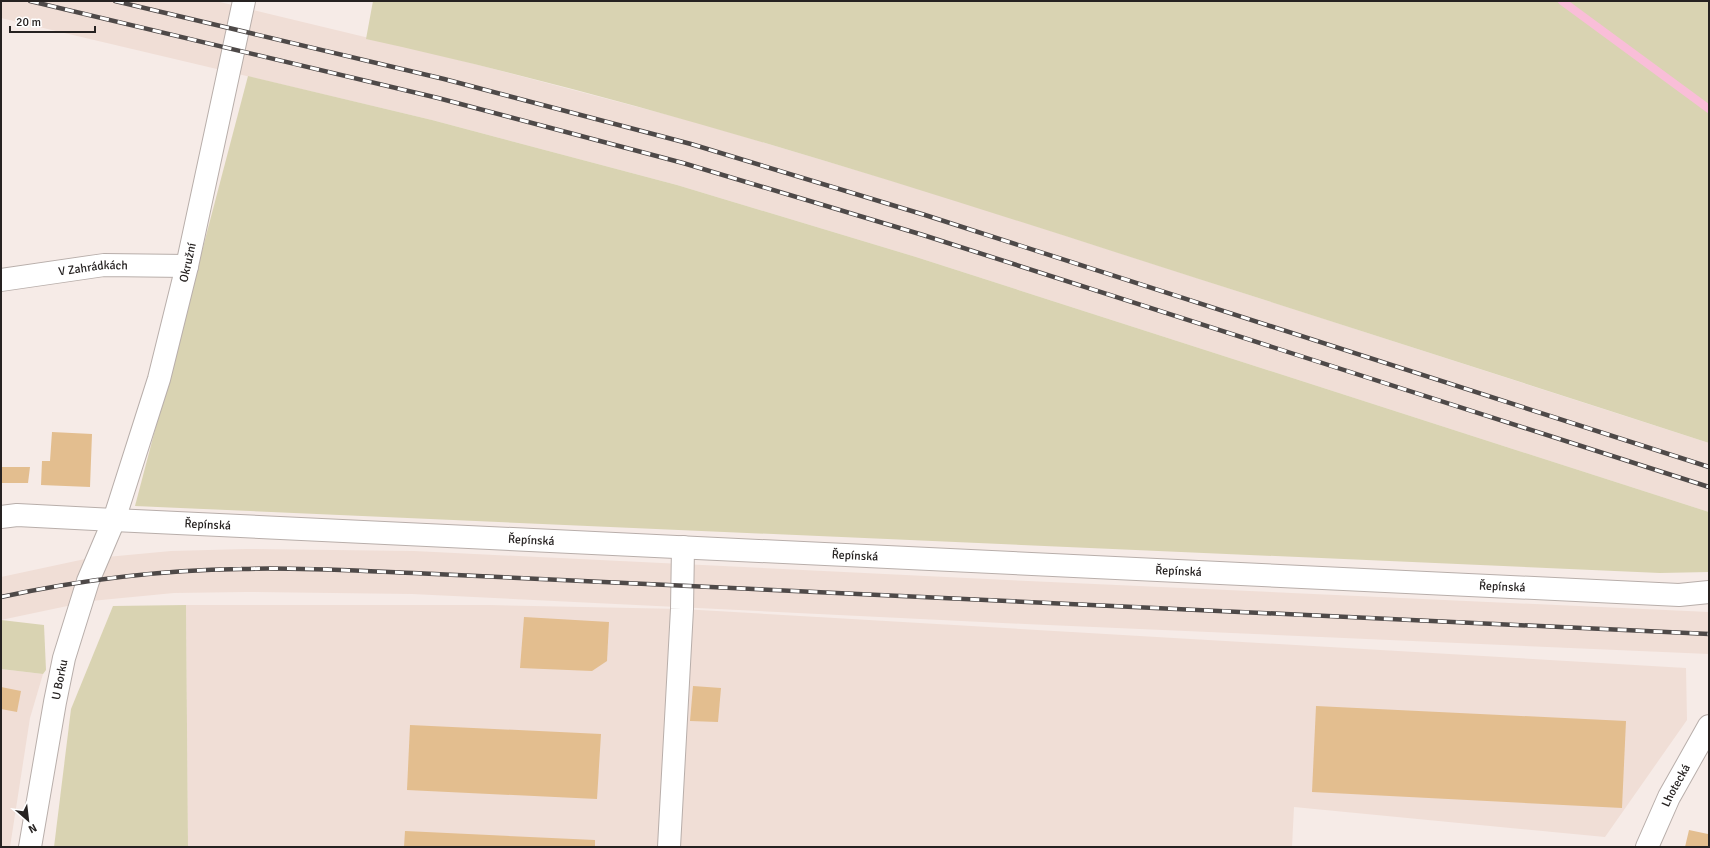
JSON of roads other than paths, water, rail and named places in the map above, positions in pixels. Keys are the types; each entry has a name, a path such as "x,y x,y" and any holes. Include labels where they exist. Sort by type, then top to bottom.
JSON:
{"street":[{"name":"Okružní","path":"114,520 160,379 187,266 244,1"},
{"name":"V Zahrádkách","path":"1,280 104,265 187,266"},
{"name":"Řepínská","path":"1,517 17,515 1679,595 1709,592"},
{"name":"U Borku","path":"30,847 64,658 88,581 114,520"},
{"path":"669,847 682,609 683,547"},
{"name":"Lhotecká","path":"1647,847 1669,797 1709,726"}],"waterway":[{"path":"1562,1 1709,109"}],"railway":[{"path":"30,1 438,98 683,163 923,235 1709,487"},
{"path":"115,1 444,79 691,144 925,215 1709,467"},
{"path":"1,597 90,581 180,571 305,569 1709,634"}]}
